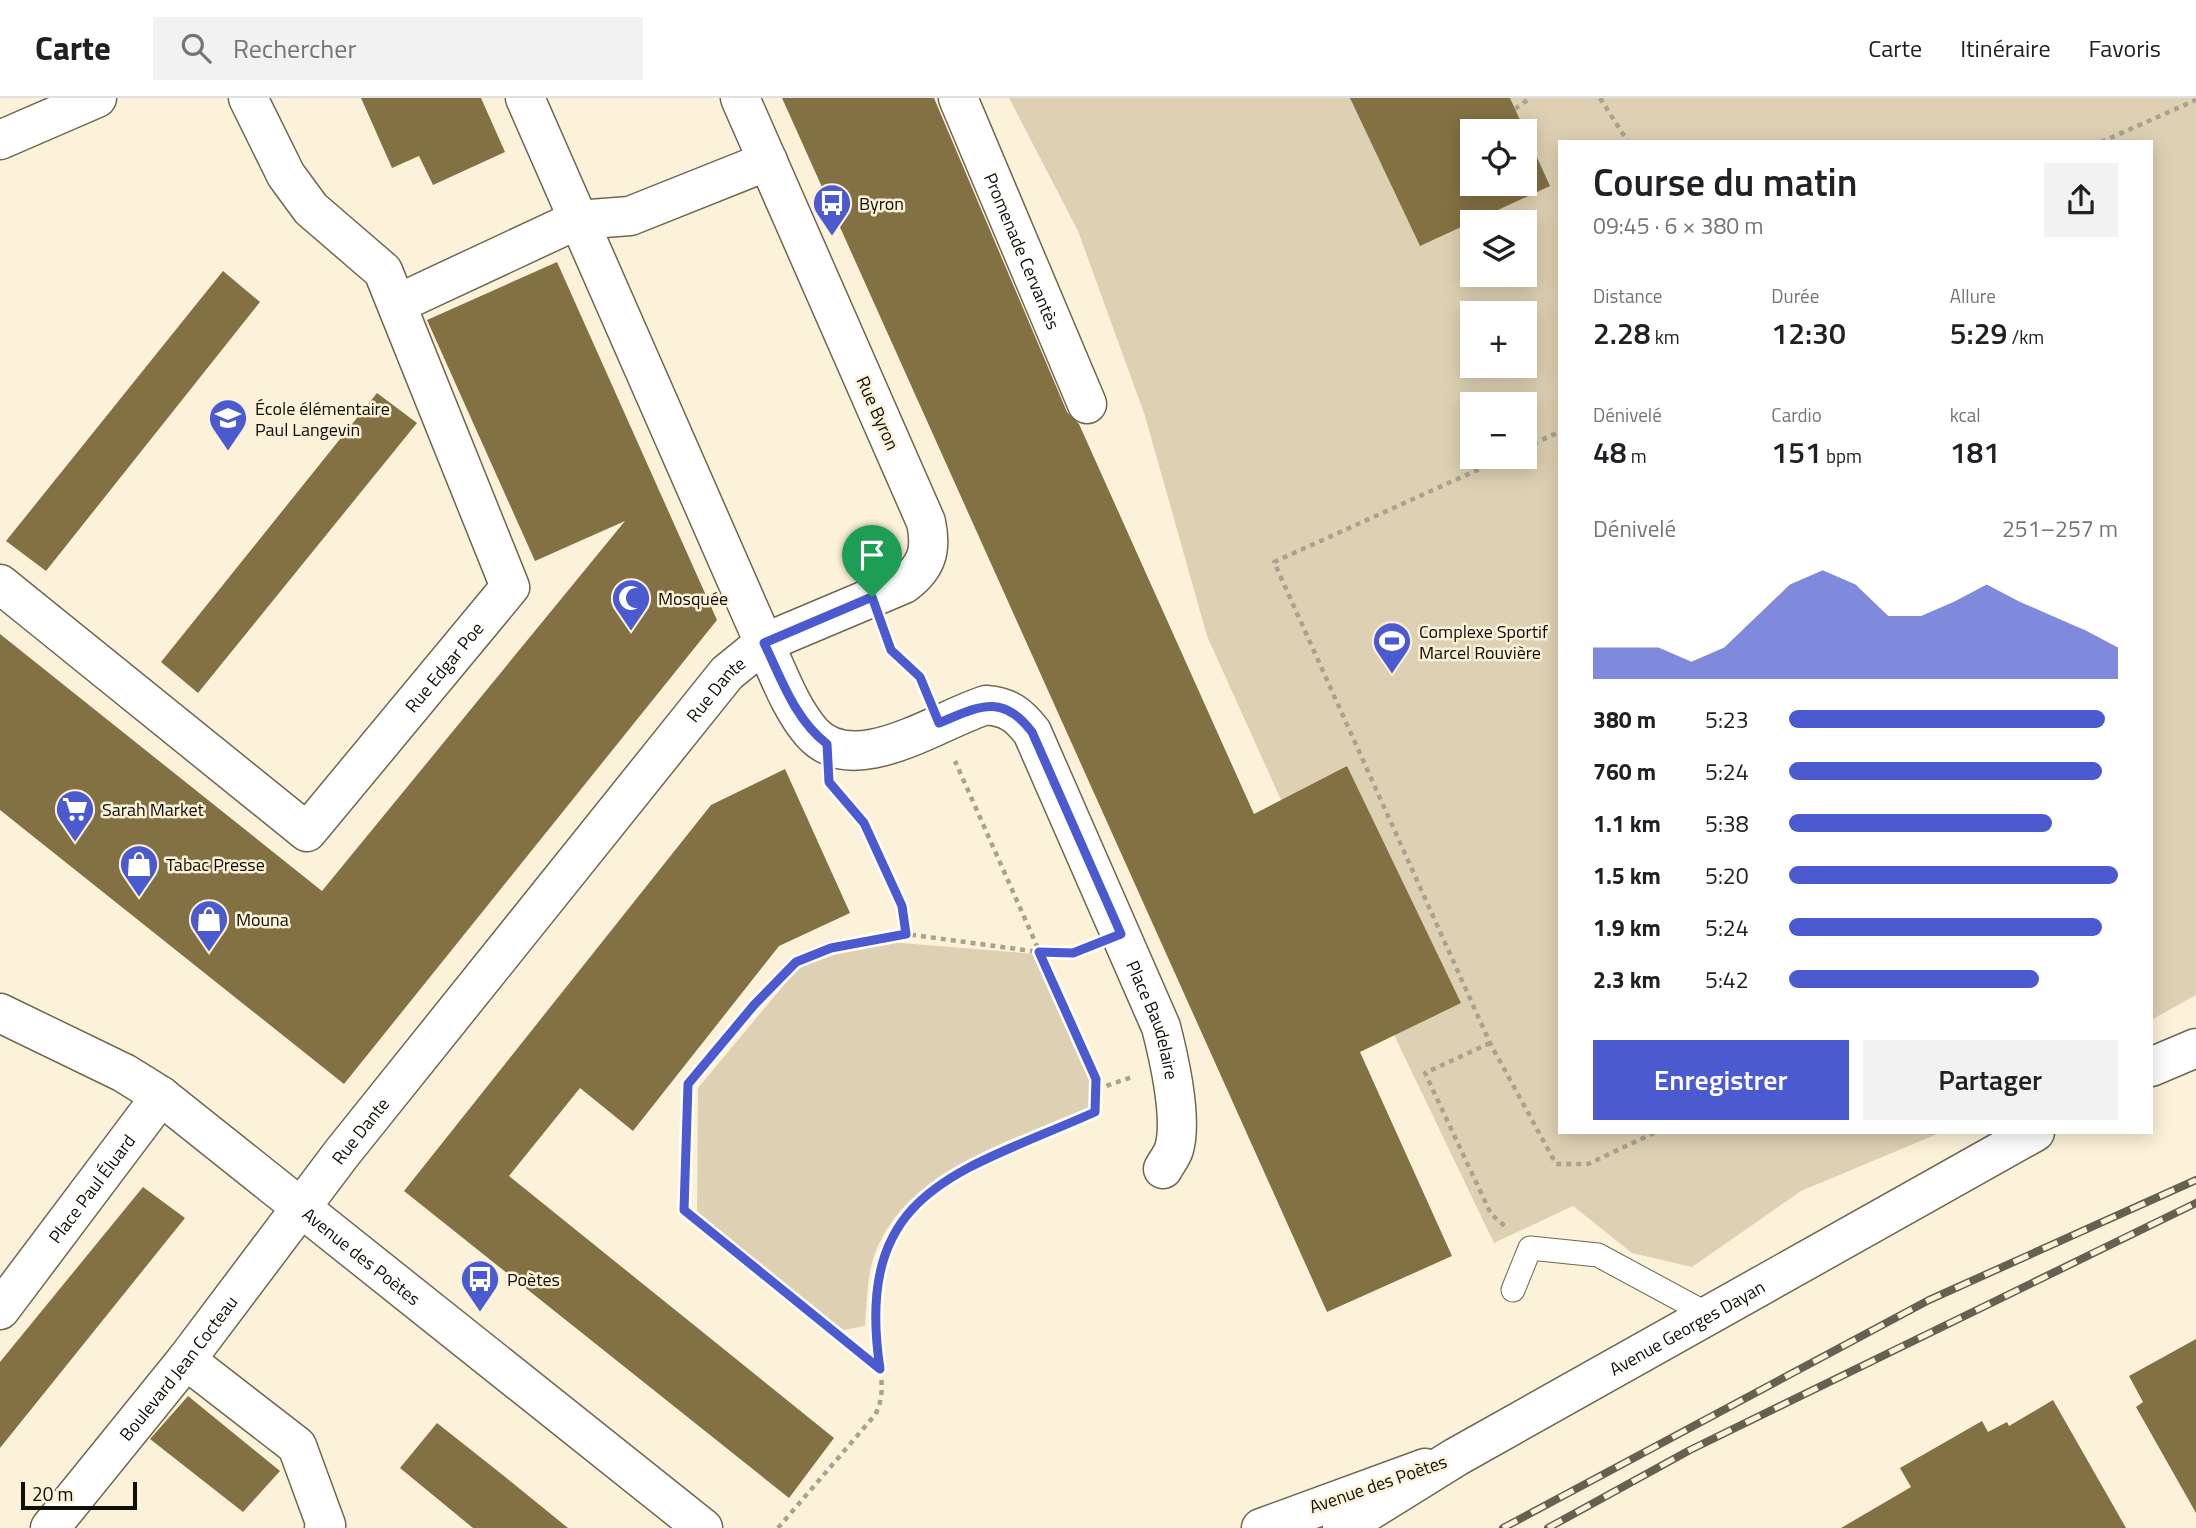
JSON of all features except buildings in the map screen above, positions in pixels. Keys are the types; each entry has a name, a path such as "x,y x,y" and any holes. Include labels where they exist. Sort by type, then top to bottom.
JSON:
{"street":[{"path":"0,140 97,98"},
{"path":"248,98 286,175 311,209 383,271 397,303 577,220 630,216 768,161"},
{"path":"525,98 764,643 791,700 812,733 827,744"},
{"name":"Rue Byron","path":"740,98 926,522 930,541 926,561 918,573 904,584 764,643"},
{"name":"Promenade Cervantès","path":"958,98 1087,404"},
{"name":"Rue Edgar Poe","path":"0,584 307,832 510,587 397,303"},
{"name":"Rue Dante","path":"302,1205 696,709 727,673 764,643"},
{"name":"Place Baudelaire","path":"827,744 846,751 884,748 986,705 1003,707 1020,717 1032,732 1161,1027 1171,1065 1174,1149 1163,1169"},
{"name":"Avenue des Poètes","path":"0,1013 124,1073 161,1096 253,1171 302,1205 703,1528"},
{"path":"2153,1066 2196,1048"},
{"name":"Place Paul Éluard","path":"8,1285 161,1096"},
{"name":"Avenue Georges Dayan","path":"1342,1528 1456,1457 2031,1134"},
{"name":"Boulevard Jean Cocteau","path":"50,1528 186,1360 302,1205"},
{"path":"186,1360 297,1446 326,1525 324,1528"},
{"name":"Avenue des Poètes","path":"1261,1528 1456,1457"}],"lane":[{"path":"1513,1290 1531,1248 1598,1255 1709,1315"}],"path":[{"path":"1515,109 1530,98"},
{"path":"1600,98 1627,140"},
{"path":"2106,140 2196,100"},
{"path":"1537,442 1558,432"},
{"path":"1479,469 1274,562 1490,1043 1556,1164 1588,1164 1652,1134"},
{"path":"778,1528 875,1415 882,1402 873,1325 877,1275 893,1232 911,1210 951,1176 1095,1112 1096,1079 920,677 891,650 872,597"},
{"path":"827,744 829,782 864,823 902,906 906,934"},
{"path":"880,1369 684,1210 688,1084 754,1005 796,962 831,948 906,934 1039,952 1073,953 1121,934"},
{"path":"1490,1043 1425,1073 1491,1214 1531,1248"}],"shaded area":[{"name":"Complexe Sportif Marcel Rouvière","path":"1009,98 2196,98 2196,995 2153,1019 2153,140 1558,140 1558,1134 1937,1134 1801,1191 1692,1267 1632,1253 1573,1206 1494,1243 1281,800 1207,636 1145,416 1078,231"},
{"path":"890,942 1035,954 1090,1079 1090,1107 968,1160 940,1176 914,1196 893,1220 877,1248 869,1276 865,1326 843,1330 697,1213 698,1088 798,968 841,952"}],"railway":[{"path":"1503,1528 1929,1300 2196,1180"},
{"path":"1548,1528 1690,1450 2196,1203"}],"place":[{"name":"Byron","path":"832,237"},
{"name":"École élémentaire Paul Langevin","path":"228,452"},
{"name":"Mosquée","path":"631,632"},
{"name":"Complexe Sportif Marcel Rouvière","path":"1392,675"},
{"name":"Sarah Market","path":"75,843"},
{"name":"Tabac Presse","path":"139,898"},
{"name":"Mouna","path":"209,953"},
{"name":"Poètes","path":"480,1313"}],"route":[{"path":"872,597 891,650 920,677 939,723 986,705 1003,707 1020,717 1032,732 1121,934 1073,953 1039,952 1096,1079 1095,1112 951,1176 911,1210 893,1232 877,1275 873,1325 880,1369 684,1210 688,1084 754,1005 796,962 831,948 906,934 902,906 864,823 829,782 827,744 812,733 791,700 764,643 872,597"}]}
